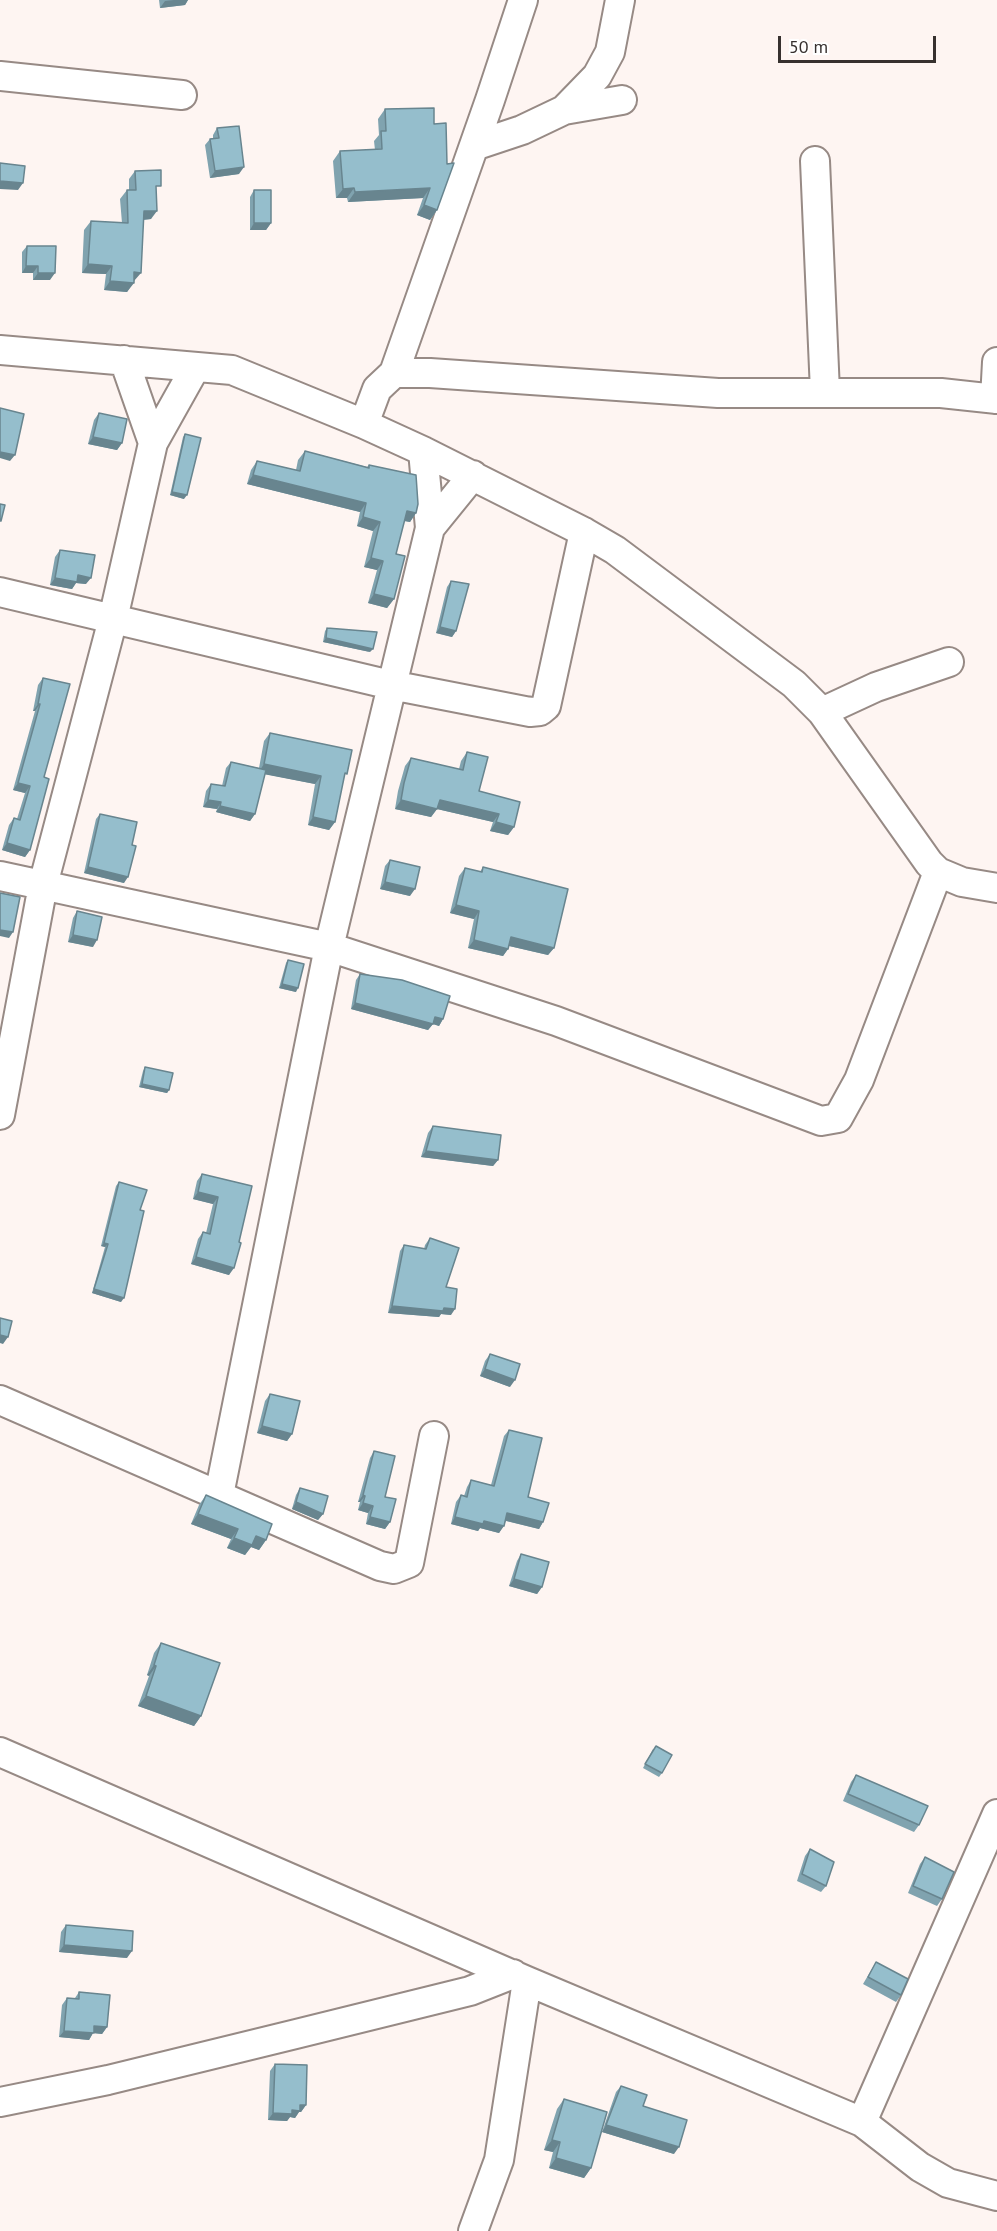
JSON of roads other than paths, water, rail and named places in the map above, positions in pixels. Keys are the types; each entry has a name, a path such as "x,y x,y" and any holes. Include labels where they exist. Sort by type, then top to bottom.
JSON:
{"street":[{"path":"364,424 377,389 394,373 523,0"},
{"path":"564,110 597,76 610,52 620,0"},
{"path":"0,76 182,95"},
{"path":"474,146 522,130 564,110 622,100"},
{"path":"815,161 825,392"},
{"path":"0,350 232,370 364,424 423,451 584,532 615,550 794,684 822,712 938,872 962,882 997,888"},
{"path":"124,360 153,443"},
{"path":"394,373 430,373 718,393 941,393 996,399 997,362"},
{"path":"0,1114 44,885 113,619 153,443 195,368"},
{"path":"219,1495 329,947 429,528 423,451"},
{"path":"429,528 473,476"},
{"path":"0,592 392,685 530,712 540,711 546,706 584,532"},
{"path":"822,712 876,687 949,662"},
{"path":"0,876 329,947 556,1021 821,1121 838,1118 859,1080 938,872"},
{"path":"0,1400 380,1566 394,1569 409,1563 434,1436"},
{"path":"0,1752 520,1978 862,2122 920,2167 948,2183 997,2196"},
{"path":"862,2122 997,1814"},
{"path":"0,2102 108,2080 520,1978"},
{"path":"473,2231 500,2160 520,1978"}]}
